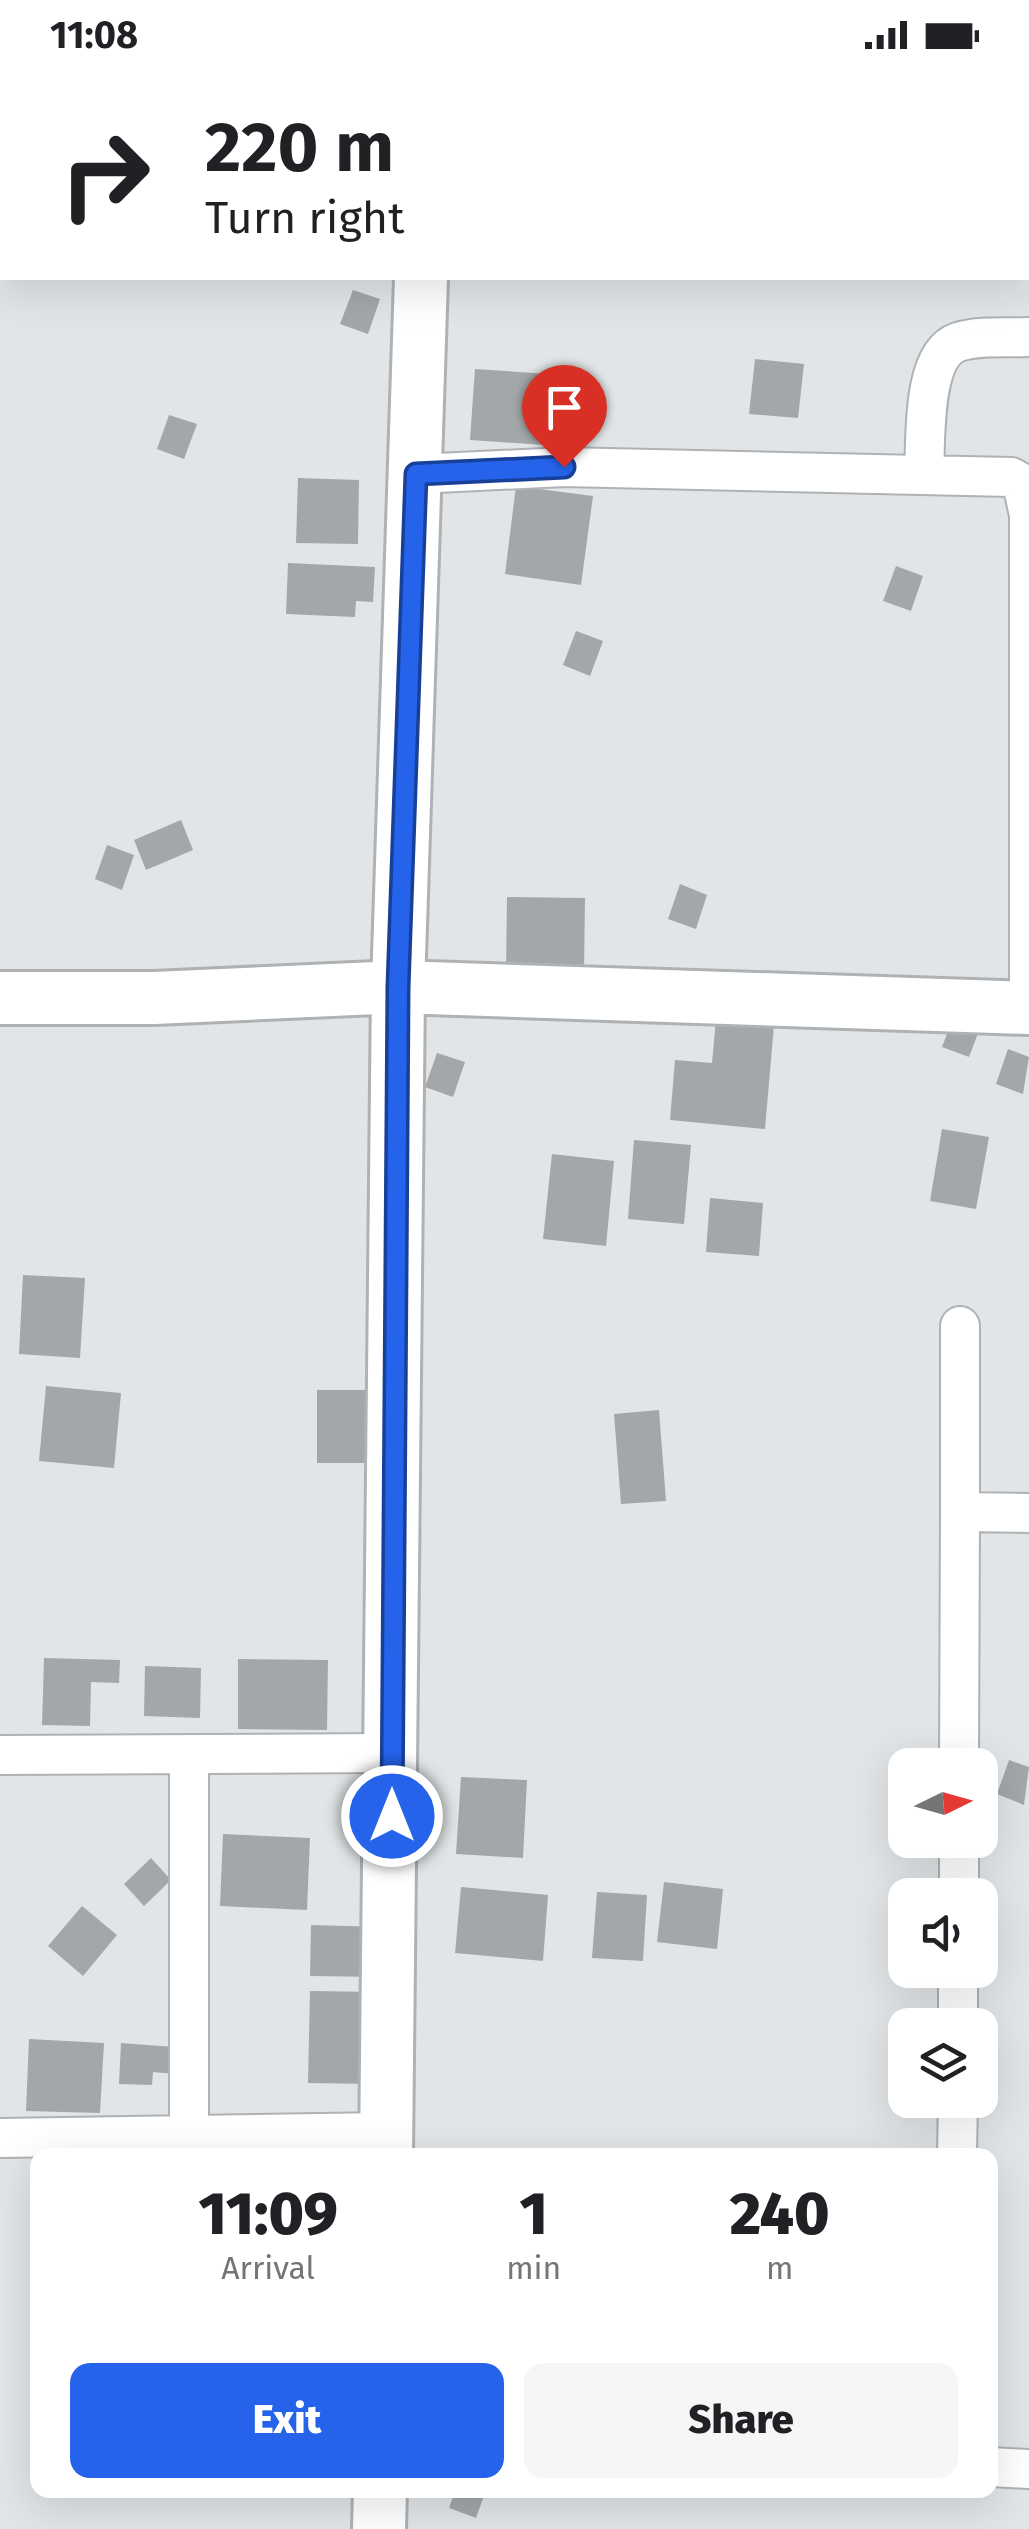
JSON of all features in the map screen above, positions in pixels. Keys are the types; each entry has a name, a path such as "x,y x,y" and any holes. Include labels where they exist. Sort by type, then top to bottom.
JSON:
{"street":[{"path":"0,2138 189,2134 387,2143 398,987 420,280"},
{"path":"924,474 932,372 940,354 954,343 971,339 1029,338"},
{"path":"0,998 154,998 398,987 1029,1008 1027,494 1022,483 1010,477 564,467 416,474"},
{"path":"959,1748 960,1326"},
{"path":"960,1512 1029,1513"},
{"path":"0,1755 392,1753"},
{"path":"189,2134 190,1754"},
{"path":"957,2148 958,2118"},
{"path":"998,2467 1029,2468"},
{"path":"379,2529 380,2498"}],"building":[{"path":"353,290 380,299 368,334 340,324"},
{"path":"755,359 804,364 798,418 749,414"},
{"path":"475,369 564,375 559,446 470,440"},
{"path":"169,415 197,424 184,459 157,449"},
{"path":"298,478 359,480 358,544 296,543"},
{"path":"516,486 593,496 581,585 505,574"},
{"path":"288,563 375,567 373,602 356,601 355,617 286,614"},
{"path":"896,566 923,576 911,611 883,601"},
{"path":"576,631 603,641 590,676 563,665"},
{"path":"181,820 193,850 146,870 134,840"},
{"path":"107,845 134,855 122,890 95,879"},
{"path":"680,884 707,895 696,929 668,919"},
{"path":"507,897 585,898 584,972 506,971"},
{"path":"955,1013 982,1023 969,1057 942,1047"},
{"path":"716,1019 774,1025 765,1129 670,1120 675,1060 712,1063"},
{"path":"1008,1049 1029,1057 1023,1094 996,1084"},
{"path":"437,1053 465,1062 453,1097 425,1087"},
{"path":"942,1129 989,1137 976,1209 930,1201"},
{"path":"634,1140 691,1145 684,1224 628,1219"},
{"path":"552,1154 614,1161 606,1246 543,1239"},
{"path":"710,1198 763,1203 759,1256 706,1252"},
{"path":"23,1275 85,1278 80,1358 19,1354"},
{"path":"46,1386 121,1393 114,1468 39,1461"},
{"path":"317,1390 386,1390 386,1463 317,1463"},
{"path":"659,1410 666,1501 621,1504 614,1414"},
{"path":"44,1658 120,1660 119,1683 91,1682 90,1726 42,1725"},
{"path":"238,1659 328,1660 327,1730 238,1729"},
{"path":"145,1666 201,1668 200,1718 144,1716"},
{"path":"1009,1760 1029,1767 1024,1805 998,1791"},
{"path":"461,1777 527,1780 523,1858 456,1854"},
{"path":"223,1834 310,1838 307,1910 220,1906"},
{"path":"151,1858 171,1880 144,1906 124,1884"},
{"path":"664,1882 723,1889 717,1949 657,1942"},
{"path":"461,1887 548,1895 543,1961 455,1953"},
{"path":"597,1892 647,1895 643,1961 592,1958"},
{"path":"82,1906 117,1935 83,1976 48,1946"},
{"path":"311,1925 382,1927 381,1977 310,1976"},
{"path":"310,1991 377,1992 375,2084 308,2083"},
{"path":"29,2039 104,2043 100,2113 26,2111"},
{"path":"121,2043 187,2048 186,2075 153,2072 152,2085 119,2084"},
{"path":"452,2498 483,2498 476,2518 449,2508"}],"route":[{"path":"392,1816 398,987 416,474 564,467"}]}
